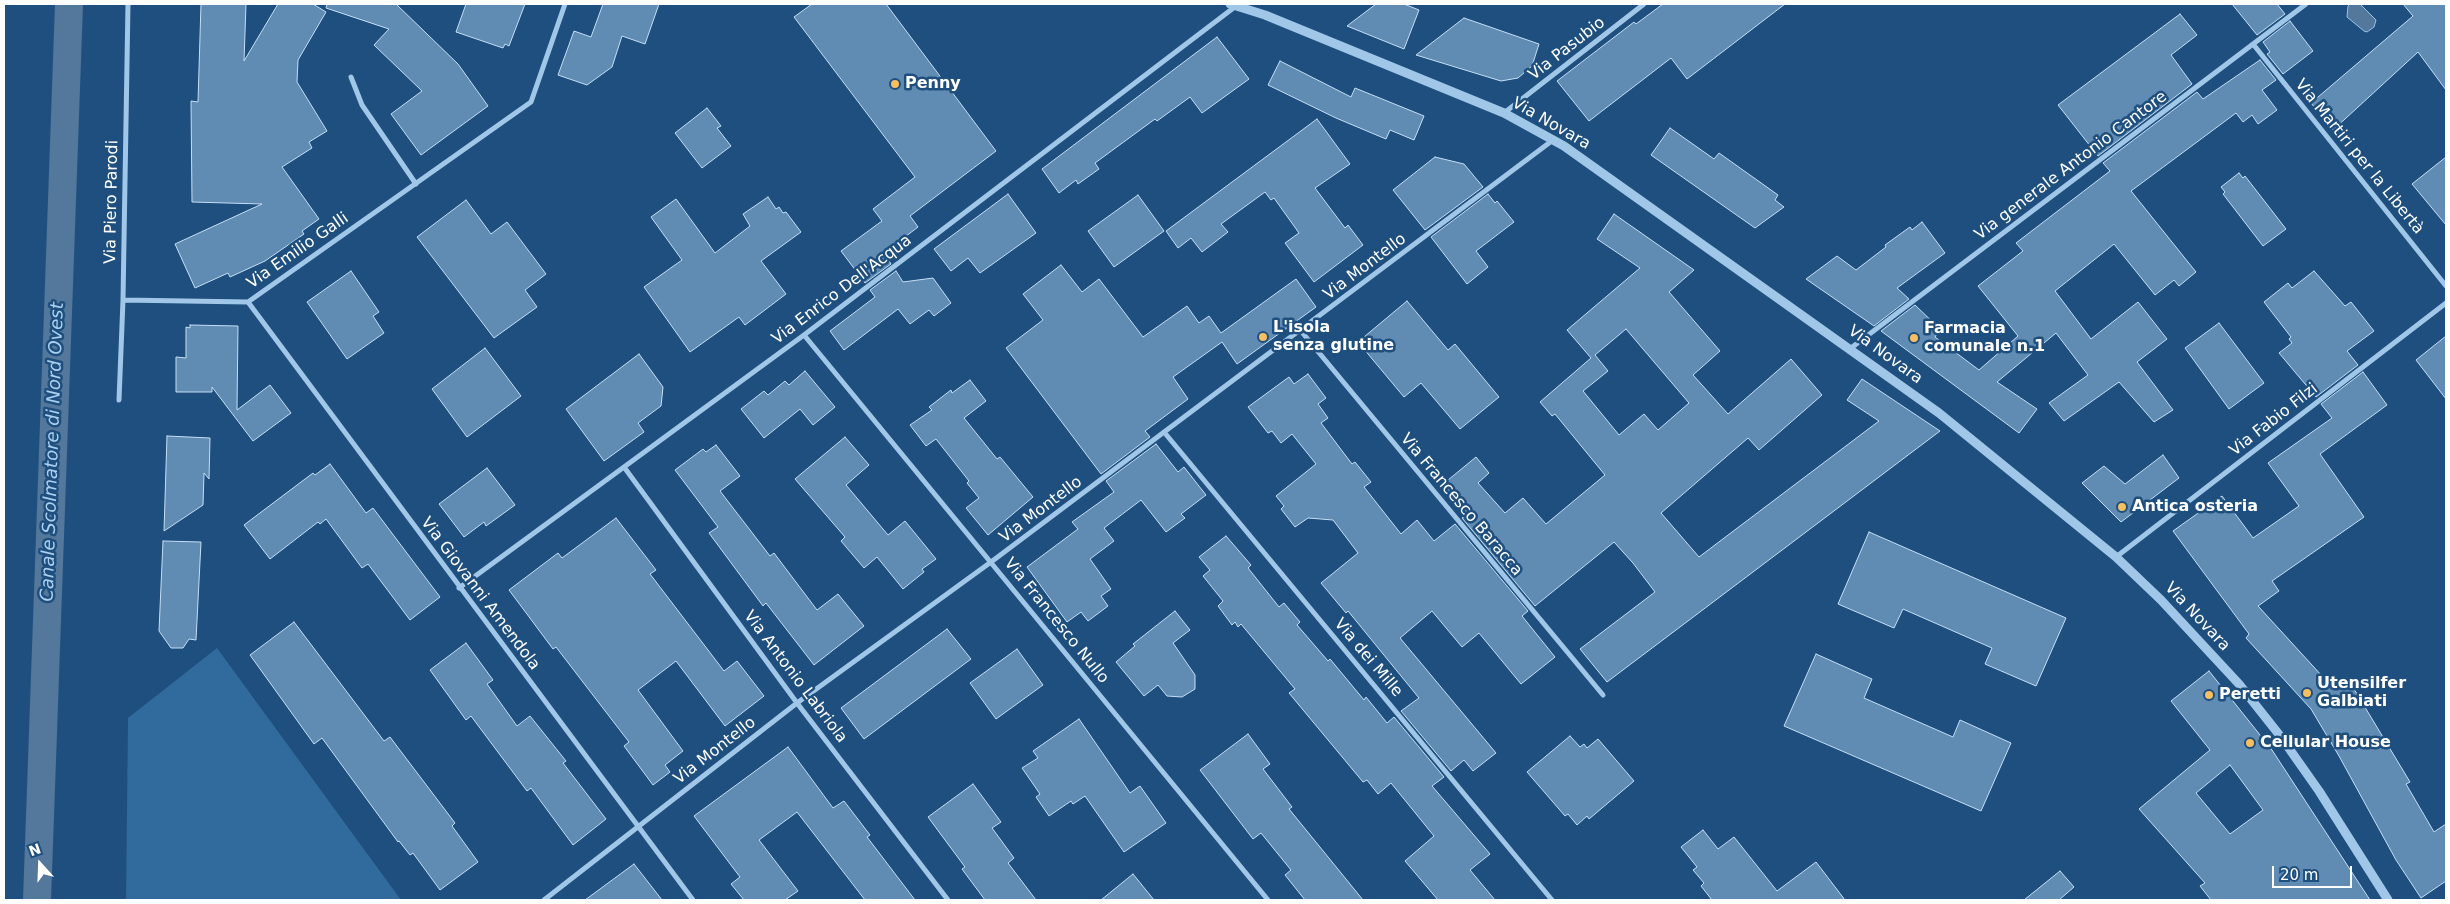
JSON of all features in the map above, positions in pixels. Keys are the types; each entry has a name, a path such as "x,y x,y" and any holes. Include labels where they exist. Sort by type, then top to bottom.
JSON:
{"street":[{"name":"Via Piero Parodi","path":"119,400 123,300 128,4"},
{"name":"Via Emilio Galli","path":"123,300 248,302 531,102 565,4"},
{"name":"Via Pasubio","path":"1504,113 1644,4"},
{"name":"Via generale Antonio Cantore","path":"1851,348 2306,4"},
{"name":"Via Novara","path":"1233,5 1265,15 1504,113 1553,140 1851,348 1947,419 2116,557 2168,607 2239,684 2318,791 2388,900"},
{"name":"Via Enrico Dell'Acqua","path":"459,588 804,334 1233,5"},
{"name":"Via Martiri per la Libertà","path":"2253,44 2446,286"},
{"path":"351,77 362,105 416,184"},
{"name":"Via Montello","path":"544,900 798,703 1301,331 1553,140"},
{"name":"Via Giovanni Amendola","path":"248,302 693,900"},
{"name":"Via Fabio Filzi","path":"2116,557 2446,303"},
{"name":"Via Francesco Baracca","path":"1301,331 1603,695"},
{"name":"Via Francesco Nullo","path":"804,334 1268,900"},
{"name":"Via dei Mille","path":"1164,432 1552,900"},
{"name":"Via Antonio Labriola","path":"624,467 798,703 948,900"}],"shaded area":[{"path":"2350,4 2360,4 2376,20 2374,27 2367,32 2364,31 2347,17"},
{"path":"217,648 401,900 126,900 128,718"}],"building":[{"path":"201,4 246,4 244,61 278,4 313,4 326,12 298,60 297,82 327,131 309,142 312,148 282,167 319,219 302,231 304,234 265,261 230,277 228,273 195,288 175,244 262,204 192,202 191,101 198,102"},
{"path":"327,4 396,4 458,64 488,106 421,155 391,114 422,91 374,45 389,29 326,8"},
{"path":"466,4 525,4 509,46 505,44 503,48 456,32"},
{"path":"603,4 659,4 645,44 622,36 612,67 587,85 558,75 574,31 591,37"},
{"name":"Penny","path":"812,4 886,4 996,151 910,216 918,227 884,253 891,264 865,283 841,251 882,221 873,209 915,177 794,17"},
{"path":"1376,4 1404,4 1419,10 1404,49 1347,26"},
{"path":"1663,4 1785,4 1687,79 1671,58 1589,121 1557,81 1634,22 1636,24"},
{"path":"2232,4 2277,4 2285,14 2257,35"},
{"path":"2403,4 2446,4 2446,90 2418,52 2333,130 2311,103 2413,16"},
{"path":"2180,14 2197,35 2171,55 2192,84 2098,156 2058,105"},
{"path":"1464,18 1539,44 1532,66 1518,78 1501,81 1416,55"},
{"path":"2290,21 2313,51 2283,74 2267,54 2270,52 2263,42"},
{"path":"1217,37 1249,79 1202,113 1190,97 1157,121 1155,119 1095,163 1099,169 1078,184 1076,180 1059,193 1042,169"},
{"path":"2260,60 2276,80 2262,90 2277,110 2258,124 2252,115 2243,122 2236,113 2131,191 2196,272 2179,286 2174,280 2155,295 2114,244 2055,291 2091,339 2138,302 2167,339 2137,362 2173,410 2154,422 2119,382 2064,421 2049,403 2088,375 2056,333 1997,382 2037,409 2019,433 1881,331 1915,305 1940,329 1935,337 1979,370 2018,336 1978,286 2023,251 2016,243 2110,171 2103,163 2197,92 2203,99"},
{"path":"1280,61 1351,97 1355,88 1424,116 1414,140 1390,130 1386,139 1336,118 1268,85"},
{"path":"707,108 721,126 717,128 731,146 702,168 675,133"},
{"path":"1317,119 1350,164 1315,188 1345,228 1348,225 1363,245 1314,282 1285,243 1299,233 1274,198 1271,200 1265,192 1221,224 1228,232 1202,252 1191,238 1178,248 1166,231"},
{"path":"1670,128 1714,159 1719,153 1778,195 1775,200 1784,207 1755,228 1651,155"},
{"path":"1435,157 1464,164 1483,187 1425,230 1393,190"},
{"path":"2446,157 2446,225 2412,184"},
{"path":"2239,173 2243,178 2245,176 2286,229 2263,246 2223,194 2225,192 2221,187"},
{"path":"1008,194 1036,233 980,273 968,258 951,271 934,249"},
{"path":"1488,194 1495,203 1497,201 1514,222 1476,251 1488,267 1467,284 1431,237"},
{"path":"1138,195 1164,231 1114,267 1088,231"},
{"path":"768,197 776,209 779,207 783,213 786,212 801,232 761,261 786,294 745,325 739,317 690,352 644,287 682,260 651,217 676,199 715,253 750,226 743,214"},
{"path":"466,200 491,234 507,222 546,274 525,290 537,307 494,338 417,237"},
{"path":"1614,214 1694,270 1669,292 1720,351 1693,375 1728,414 1791,359 1822,395 1759,450 1748,438 1661,513 1699,557 1879,421 1847,400 1862,379 1940,431 1607,682 1580,649 1655,592 1633,563 1614,542 1535,606 1462,518 1466,515 1442,485 1476,457 1489,473 1478,483 1505,513 1523,498 1546,524 1605,475 1555,414 1552,416 1540,402 1591,358 1567,330 1640,268 1597,239","holes":["1626,329 1689,403 1658,430 1644,414 1619,435 1583,391 1608,371 1595,355"]},
{"path":"1922,222 1945,253 1897,288 1909,299 1874,326 1806,279 1837,256 1856,270 1886,247 1885,245 1910,227 1912,230"},
{"path":"1061,265 1082,292 1099,279 1143,337 1187,306 1199,323 1209,316 1221,333 1296,279 1316,307 1237,364 1222,342 1173,377 1188,399 1145,431 1150,437 1101,474 1006,348 1043,320 1023,294"},
{"path":"351,271 379,312 373,316 384,333 347,359 307,302"},
{"path":"896,271 903,282 933,278 951,303 934,316 929,310 910,324 898,309 844,350 830,331 875,297 870,290"},
{"path":"2314,271 2345,306 2351,302 2374,331 2347,351 2358,365 2316,397 2279,353 2292,343 2289,339 2291,337 2264,302 2288,283 2292,288"},
{"path":"1407,301 1448,350 1455,344 1499,397 1460,429 1421,383 1404,397 1358,342"},
{"path":"2219,323 2264,383 2229,409 2185,348"},
{"path":"190,325 238,326 237,410 270,385 291,413 253,441 212,387 212,392 176,392 176,357 186,358 186,327 190,328"},
{"path":"2446,336 2446,399 2416,360"},
{"path":"485,348 521,396 467,437 432,389"},
{"path":"639,354 663,387 661,406 638,423 644,432 604,461 566,409"},
{"path":"805,371 835,407 813,425 800,409 764,438 741,409 764,391 768,395 785,381 789,385"},
{"path":"2363,372 2387,405 2320,454 2364,517 2272,581 2279,591 2258,606 2333,688 2348,679 2410,782 2406,784 2434,832 2446,824 2446,881 2421,898 2396,860 2311,709 2246,638 2249,634 2173,531 2222,496 2253,538 2299,506 2268,463 2332,418 2321,404"},
{"path":"1308,374 1326,398 1318,404 1328,418 1321,423 1352,464 1355,462 1371,482 1364,487 1401,534 1417,520 1434,541 1455,524 1528,611 1522,616 1555,657 1521,684 1479,633 1462,647 1432,611 1400,638 1496,753 1473,771 1464,760 1451,771 1401,711 1419,698 1348,611 1346,613 1321,583 1358,553 1333,520 1308,518 1295,527 1281,509 1284,506 1276,496 1316,464 1292,434 1281,443 1272,431 1268,433 1248,407 1289,377 1294,384"},
{"path":"970,380 986,401 964,418 997,459 1000,457 1033,497 988,535 966,508 979,498 967,483 969,481 936,439 926,446 910,425 932,410 929,407 951,390 952,393"},
{"path":"167,436 210,438 209,479 204,473 203,505 164,531"},
{"path":"845,437 869,465 846,485 888,535 905,521 936,559 922,569 924,572 903,589 877,557 864,568 841,541 845,537 795,479"},
{"path":"1156,444 1178,472 1184,467 1206,495 1181,514 1185,518 1166,532 1141,500 1104,528 1114,541 1090,559 1111,589 1101,596 1108,606 1088,621 1081,612 1067,622 1027,567 1078,529 1072,522 1114,492 1106,481"},
{"path":"716,445 740,476 720,491 770,556 774,553 817,610 838,594 864,626 814,665 766,603 763,606 709,533 718,527 675,470 703,449 706,452"},
{"path":"2163,455 2179,478 2121,522 2082,483 2104,466 2125,484"},
{"path":"330,464 366,513 373,508 440,597 410,620 368,564 362,568 326,519 320,524 318,522 270,559 244,525 313,473 315,475"},
{"path":"487,468 515,505 486,526 484,522 464,537 439,504"},
{"path":"616,518 656,570 650,574 724,671 737,661 764,696 725,726 676,661 638,690 683,751 665,765 670,772 653,785 624,746 629,742 556,647 553,649 509,590 558,553 562,558"},
{"path":"1869,532 2066,618 2036,686 1985,664 1992,648 1903,609 1894,628 1838,604"},
{"path":"1226,536 1251,565 1248,568 1279,607 1284,603 1300,622 1297,625 1328,661 1330,659 1364,700 1366,697 1387,723 1394,717 1444,777 1432,786 1490,854 1470,870 1495,900 1438,900 1405,861 1434,836 1391,783 1378,794 1367,780 1363,782 1289,693 1295,689 1241,624 1238,627 1235,622 1232,625 1218,606 1223,601 1203,576 1210,570 1199,557"},
{"path":"163,541 201,542 196,640 189,639 183,648 171,648 159,631"},
{"path":"1175,611 1190,630 1173,643 1195,675 1195,689 1182,697 1167,696 1158,685 1144,696 1116,662 1135,646 1133,644"},
{"path":"294,622 384,741 390,737 455,823 452,826 478,862 440,890 413,853 410,855 398,842 322,738 314,744 250,655"},
{"path":"947,629 971,659 864,739 841,708"},
{"path":"466,643 493,680 487,684 517,726 530,716 566,761 563,763 606,819 573,845 531,788 527,791 471,716 466,720 430,670"},
{"path":"1017,649 1043,685 996,719 970,683"},
{"path":"1816,654 1872,679 1864,698 1953,737 1960,720 2011,743 1981,811 1784,726"},
{"path":"2209,671 2272,750 2370,900 2211,900 2200,886 2205,883 2139,809 2210,750 2171,701","holes":["2230,765 2263,810 2230,834 2196,793"]},
{"path":"1079,719 1130,793 1140,786 1166,823 1124,852 1085,796 1073,804 1071,801 1049,816 1036,797 1040,794 1022,768 1038,758 1033,751"},
{"path":"1248,734 1270,764 1263,769 1292,807 1289,809 1363,900 1305,900 1285,875 1291,870 1261,833 1253,839 1200,770"},
{"path":"1570,736 1580,747 1584,744 1587,748 1598,739 1634,781 1589,819 1587,816 1577,825 1568,814 1565,816 1527,772"},
{"path":"788,747 833,808 844,801 870,835 867,837 915,900 865,900 797,812 759,840 798,891 785,900 744,900 731,884 740,877 694,816"},
{"path":"973,784 1001,822 992,828 1014,858 1008,863 1036,900 985,900 962,869 965,867 928,817"},
{"path":"1703,830 1718,849 1734,837 1777,891 1816,862 1845,900 1712,900 1701,886 1704,883 1693,870 1697,867 1681,847"},
{"path":"634,864 662,900 585,900"},
{"path":"2060,871 2074,887 2059,900 2024,900"},
{"path":"1133,874 1154,900 1101,900"}],"waterway":[{"name":"Canale Scolmatore di Nord Ovest","path":"37,900 69,4"}],"place":[{"name":"Penny","path":"895,84"},
{"name":"L'isola senza glutine","path":"1263,337"},
{"name":"Farmacia comunale n.1","path":"1914,338"},
{"name":"Antica osteria","path":"2122,507"},
{"name":"Utensilfer Galbiati","path":"2307,693"},
{"name":"Peretti","path":"2209,695"},
{"name":"Cellular House","path":"2250,743"}]}
